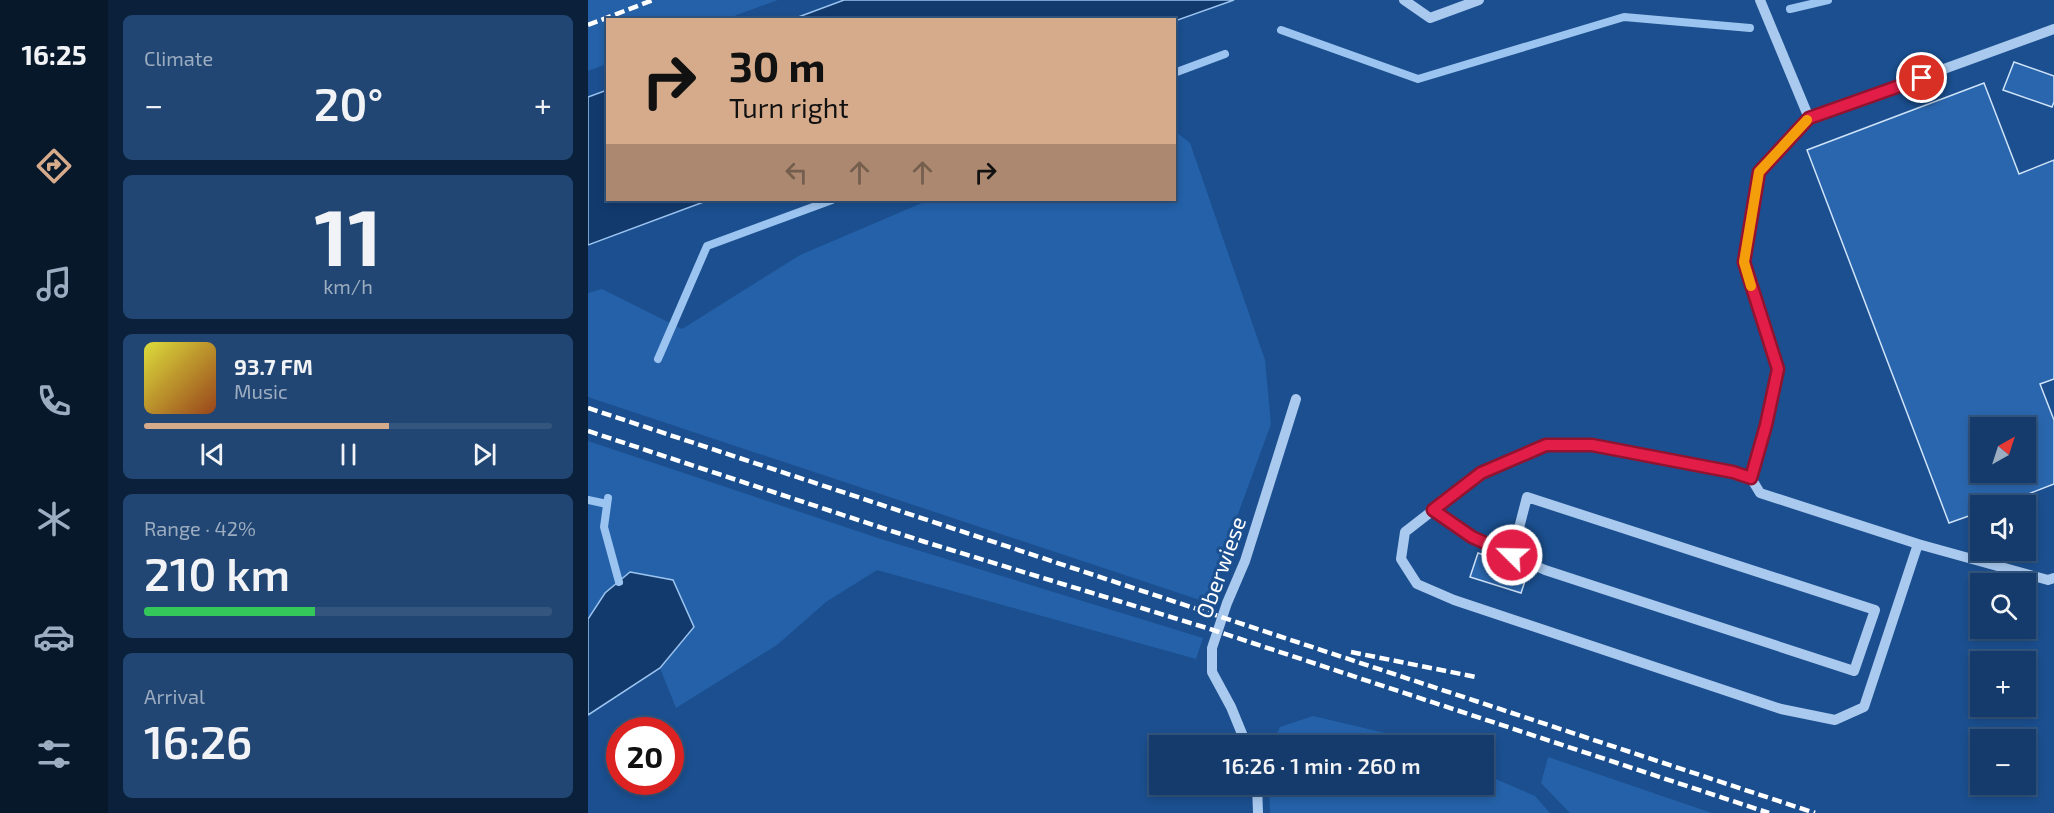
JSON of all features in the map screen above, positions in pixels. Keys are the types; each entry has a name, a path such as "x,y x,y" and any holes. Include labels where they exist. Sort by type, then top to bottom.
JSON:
{"lane":[{"path":"1404,0 1430,18 1479,0"},
{"path":"1760,0 1809,118"},
{"path":"1751,478 1766,425 1778,369 1744,262 1759,172 1809,118 2054,29"},
{"name":"Oberwiese","path":"1242,735 1231,707 1212,672 1212,648 1227,603 1245,561 1296,399"},
{"path":"1918,544 1864,707 1835,720 1781,709 1454,600 1417,584 1401,559 1405,532 1481,473 1546,445 1592,445 1733,472 1751,478 1761,493 1918,544 2048,580 2054,578"},
{"path":"1433,510 1472,537 1545,570 1854,671 1875,610 1527,497 1512,555"},
{"path":"1257,795 1258,813"}],"shaded area":[{"path":"588,0 778,0 729,18 606,18 606,64 588,71"},
{"path":"844,0 1234,0 1176,21 1176,18 796,18"},
{"path":"606,90 606,201 706,201 588,245 588,97"},
{"path":"1176,132 1190,143 1265,360 1271,424 1219,566 1215,605 588,397 588,293 602,289 682,329 800,255 927,201 1176,201"},
{"path":"588,441 878,538 1203,638 1196,659 877,570 826,602 777,645 676,708 660,668 694,627 605,593 588,618"},
{"path":"630,572 673,580 694,627 660,668 588,715 588,619 605,593"},
{"path":"1313,716 1394,735 1276,735 1280,727"},
{"path":"1548,757 1712,813 1570,813 1541,783"},
{"path":"1494,778 1535,796 1550,813 1270,813 1269,795 1494,795"}],"building":[{"path":"2014,62 2054,76 2052,107 2003,90"},
{"path":"1984,83 2019,174 2054,160 2054,379 2040,384 2054,420 2054,484 2026,495 1970,495 1970,516 1949,523 1807,150"},
{"path":"1478,553 1529,569 1521,593 1470,577"}],"waterway":[{"path":"1790,9 1828,0"},
{"path":"1281,30 1418,79 1624,17 1750,28"},
{"path":"1176,72 1225,54"},
{"path":"658,359 707,246 829,201"},
{"path":"608,498 604,527 619,582"},
{"path":"588,500 607,504"}],"railway":[{"path":"606,18 653,0"},
{"path":"588,25 606,18"},
{"path":"588,408 1815,813"},
{"path":"588,431 925,542 1207,628 1769,813"},
{"path":"1351,652 1476,677"}],"slow traffic":[{"path":"1751,286 1744,262 1759,172 1807,120"}],"route":[{"path":"1512,555 1472,537 1433,510 1481,473 1546,445 1592,445 1733,472 1751,478 1766,425 1778,369 1744,262 1759,172 1809,118 1922,78"}]}
